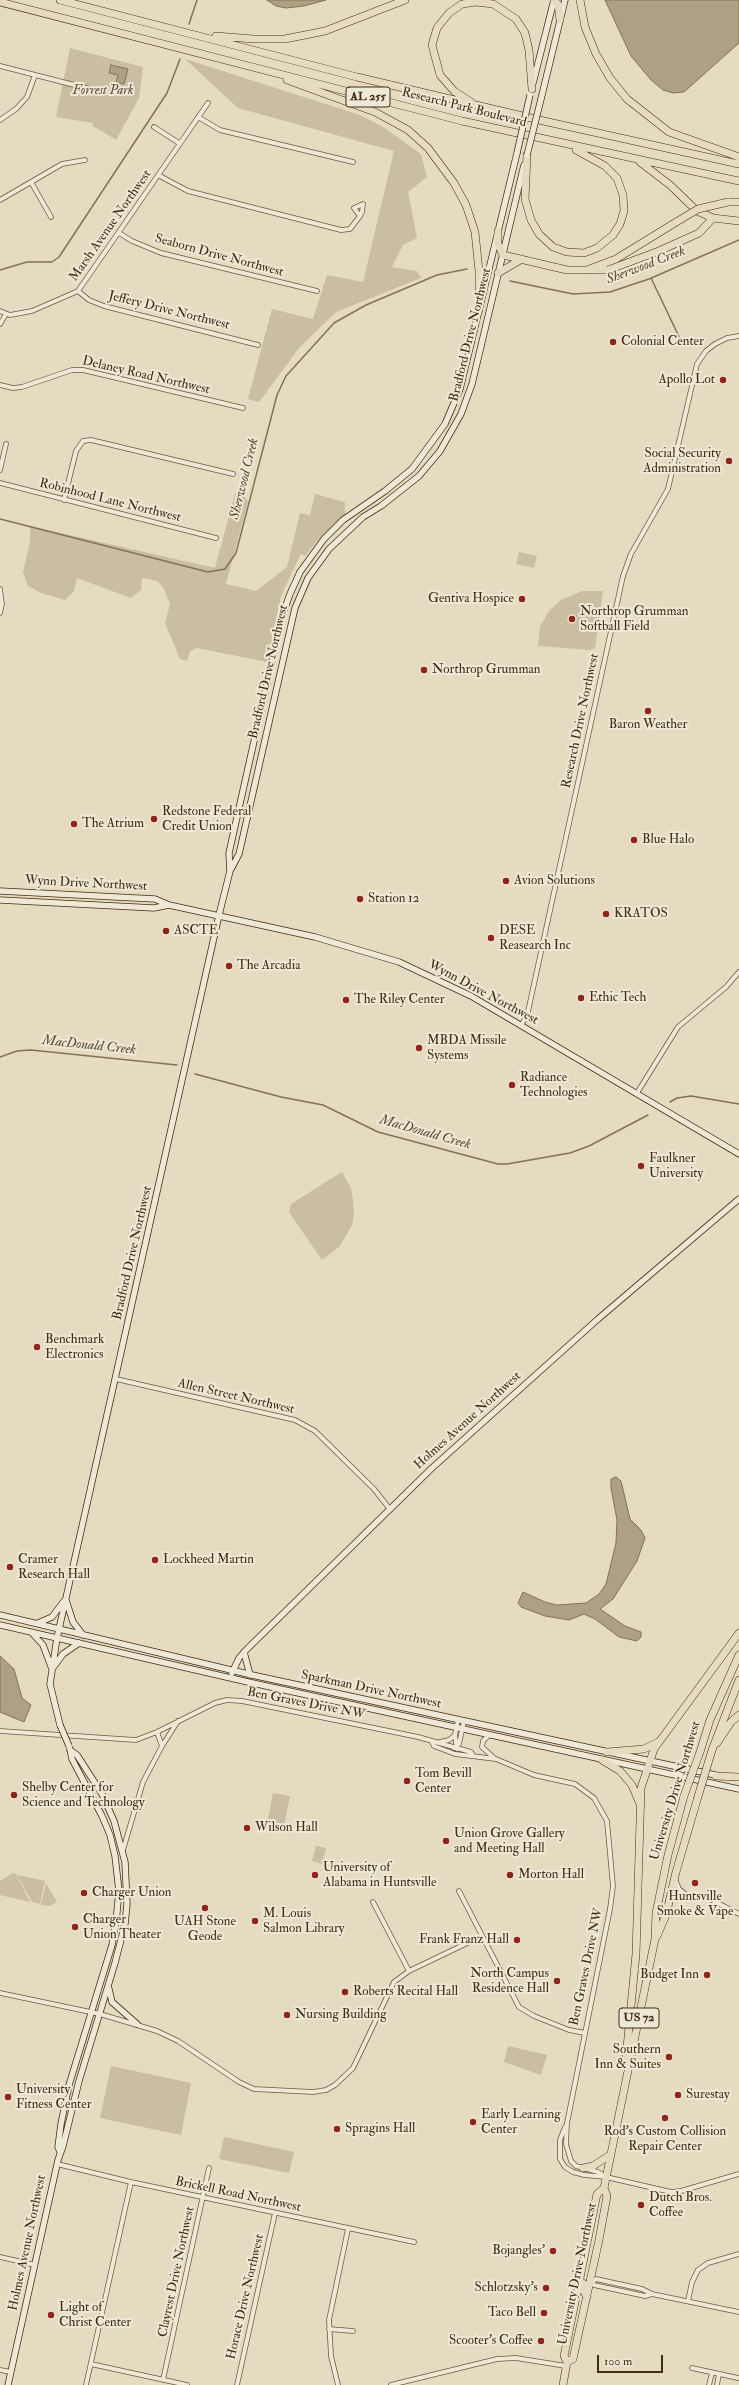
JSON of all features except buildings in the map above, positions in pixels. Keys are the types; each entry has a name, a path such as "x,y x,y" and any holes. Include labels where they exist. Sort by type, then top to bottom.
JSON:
{"highway":[{"name":"Research Park Boulevard","path":"60,0 341,73 739,164"},
{"path":"195,34 253,39 285,39 325,31 405,0"},
{"path":"554,0 558,4 560,20"},
{"path":"580,0 585,26 596,54 610,78 627,98 669,132 739,157"},
{"name":"Research Park Boulevard","path":"0,2 386,102 636,160 739,181"},
{"path":"476,105 454,91 440,74 432,45 437,28 449,13 462,4 476,2 493,4 516,18 524,33 529,50 531,92"},
{"path":"242,64 375,112 408,130 428,148 454,183 466,205 475,232 479,271 479,310"},
{"path":"527,155 525,199 531,220 539,234 553,247 567,252 584,253 597,248 613,236 620,224 624,211 623,194 617,178 605,166 565,144"},
{"path":"636,160 670,185 690,206 713,218 739,221"},
{"path":"587,270 616,259 698,209 728,202 739,202"},
{"path":"498,231 498,244 503,254 567,270 608,270 659,252 699,233 713,218"},
{"path":"498,273 522,259"},
{"path":"621,2102 636,1954 641,1788 649,1769 654,1749 739,1634"},
{"name":"University Drive Northwest","path":"567,2364 573,2359 586,2297 591,2281 607,2196 604,2188 610,2155 655,1939 656,1913 674,1832 684,1796 710,1720 739,1655"},
{"name":"University Drive Northwest","path":"655,1939 666,1915 675,1876 712,1750 739,1680"},
{"path":"712,1750 731,1722 739,1715"},
{"path":"607,1752 644,1749 660,1741"},
{"path":"602,1760 620,1771 632,1785 640,1806"},
{"path":"716,1776 739,1777"},
{"name":"US 72","path":"671,1893 666,1885 675,1845 674,1832"},
{"path":"583,2168 593,2166 610,2155"},
{"name":"University Drive Northwest","path":"563,2385 567,2364 564,2356 597,2194 604,2188"},
{"path":"583,2265 587,2270 586,2279 591,2281"},
{"path":"580,2281 584,2284 583,2290 586,2297"}],"main road":[{"name":"Bradford Drive Northwest","path":"230,871 228,852 282,616 290,594 307,561 334,528 412,469 434,442 445,424 460,389 554,0"},
{"name":"Bradford Drive Northwest","path":"57,1638 219,915 230,871 239,854 291,622 303,588 329,549 363,517 381,506 419,476 450,435 462,414 469,392 565,0"},
{"name":"Wynn Drive Northwest","path":"0,891 155,898 169,905 315,937 399,962 450,984 739,1154"},
{"name":"Wynn Drive Northwest","path":"0,900 154,908 169,905"},
{"name":"Holmes Avenue Northwest","path":"230,1678 232,1671 244,1652 389,1508 598,1319 739,1199"},
{"path":"37,1624 52,1617 66,1599"},
{"path":"66,1599 73,1622 83,1635"},
{"name":"Sparkman Drive Northwest","path":"0,1615 232,1671 739,1780"},
{"name":"Sparkman Drive Northwest","path":"0,1625 230,1678 602,1760 739,1788"},
{"path":"32,1633 43,1645 52,1669"},
{"name":"Holmes Avenue Northwest","path":"57,1638 50,1684 60,1725 70,1748 72,1759 102,1816 115,1856 118,1876 116,1922 112,1945 68,2092 61,2124 58,2147 60,2152"},
{"path":"52,1669 63,1654 79,1643"},
{"path":"244,1652 250,1675"},
{"name":"Holmes Avenue Northwest","path":"8,2385 60,2152 63,2146 79,2082 109,1985 125,1924 127,1885 123,1850 114,1822 102,1794 77,1755 70,1748"},
{"path":"109,1985 112,2002 137,2024"}],"street":[{"path":"0,66 90,89"},
{"path":"0,120 16,109 27,97 35,75"},
{"name":"Marsh Avenue Northwest","path":"6,314 32,311 78,291 208,104"},
{"path":"198,117 220,130 353,162"},
{"path":"154,127 180,143"},
{"path":"0,200 62,164 85,160"},
{"path":"158,176 188,191 207,194 341,230 350,229 360,216"},
{"path":"31,182 51,217"},
{"name":"Seaborn Drive Northwest","path":"119,233 132,242 161,253 317,291"},
{"name":"Jeffery Drive Northwest","path":"78,291 89,300 104,306 258,345"},
{"path":"0,311 6,314 0,324"},
{"name":"Research Drive Northwest","path":"521,1025 527,1016 623,576 634,548 668,489 697,364 706,351 714,344 727,338 739,336"},
{"name":"Delaney Road Northwest","path":"0,386 13,388 22,387 72,370 83,370 243,408"},
{"path":"64,500 76,451 83,441 91,440 233,474"},
{"path":"0,470 6,444"},
{"name":"Robinhood Lane Northwest","path":"0,483 216,538"},
{"path":"0,589 2,604 0,613"},
{"path":"637,1093 678,1027 726,987 739,972"},
{"name":"Allen Street Northwest","path":"116,1379 294,1420 315,1431 374,1489 389,1508"},
{"name":"Ben Graves Drive NW","path":"0,1731 127,1741 136,1740 157,1732 215,1703 227,1700 242,1700 418,1737 471,1752 473,1755"},
{"path":"456,1748 461,1720"},
{"path":"123,1850 137,1799 162,1746 179,1721"},
{"path":"439,1742 450,1740 459,1728"},
{"path":"157,1732 162,1746"},
{"path":"455,1735 456,1748 461,1755"},
{"path":"489,1735 483,1741 482,1747 496,1759"},
{"name":"Ben Graves Drive NW","path":"432,1742 434,1746 446,1751 469,1757 473,1755 496,1759 534,1775 575,1784 594,1798 607,1821 613,1886 610,1909 585,2033 569,2030 534,2016 519,2007 459,1891"},
{"path":"446,1751 456,1748"},
{"path":"675,1876 679,1889 685,1894"},
{"path":"671,1893 710,1899 739,1914"},
{"path":"373,1902 409,1971"},
{"path":"0,1993 100,2014 137,2024 178,2041 239,2082 254,2089 287,2092 317,2091 335,2085 353,2068 391,1986 409,1971 482,1936"},
{"path":"585,2033 567,2123 558,2149 560,2159 565,2167 584,2176 606,2177 671,2192 681,2191 739,2174"},
{"path":"567,2123 567,2154 571,2161 583,2168 598,2172 606,2177"},
{"name":"Brickell Road Northwest","path":"57,2164 131,2182 414,2242"},
{"name":"Clayrest Drive Northwest","path":"163,2380 209,2168"},
{"path":"86,2385 131,2182"},
{"name":"Horace Drive Northwest","path":"237,2385 275,2213"},
{"path":"338,2385 331,2356 329,2329 330,2308 348,2229"},
{"path":"688,2301 692,2282 698,2270 708,2263 739,2254"},
{"path":"0,2256 35,2265"},
{"path":"591,2281 596,2279 642,2289 652,2294 739,2312"},
{"path":"329,2329 353,2331"},
{"path":"391,2385 497,2359 516,2358 567,2364"},
{"path":"91,2364 187,2385"},
{"path":"692,2368 738,2378"},
{"path":"0,2370 11,2372"},
{"path":"709,2385 712,2373"},
{"path":"717,2385 719,2374"}],"green space":[{"name":"Forrest Park","path":"70,48 143,67 139,98 116,140 93,126 93,123 56,117"},
{"path":"185,59 360,115 383,127 421,154 427,177 408,192 417,238 403,245 392,267 417,271 421,278 336,312 299,348 259,402 248,399 272,309 313,319 327,275 363,282 394,151 238,108"},
{"path":"235,494 245,497 248,502 226,584 256,591 287,567 300,513 310,515 315,494 345,502 345,515 317,541 305,556 301,554 292,572 281,596 267,662 197,648 190,651 187,661 180,659 165,623 170,604 163,587 157,581 142,578 141,590 131,598 77,578 74,591 65,600 41,593 28,586 23,572 30,541 30,526 215,568"},
{"path":"519,552 537,556 534,568 516,564"},
{"name":"Northrop Grumman Softball Field","path":"582,591 603,591 595,648 591,650 538,646 540,627 549,611 561,600"},
{"path":"342,1172 351,1188 354,1213 352,1225 340,1246 322,1260 289,1212 291,1204"},
{"path":"273,1793 290,1796 284,1826 267,1824"},
{"path":"316,1846 326,1848 322,1864 312,1861"},
{"path":"13,1873 16,1874 30,1902 0,1895 0,1881"},
{"path":"17,1875 45,1881 40,1904 32,1902"},
{"path":"46,1883 57,1902 49,1906 41,1905"},
{"path":"508,2046 547,2055 541,2075 504,2062"},
{"path":"111,2066 191,2083 181,2135 100,2118"},
{"path":"224,2137 294,2152 289,2173 219,2159"}],"shaded area":[{"path":"267,0 326,0 304,6 286,8 276,6"},
{"path":"605,0 739,0 739,43 684,92 673,93 663,90 651,80 631,56"},
{"path":"111,65 128,69 124,84 116,82 118,75 109,73"},
{"path":"616,1477 621,1481 630,1519 641,1530 645,1538 637,1561 613,1599 600,1609 625,1626 641,1632 641,1637 637,1641 619,1637 595,1619 584,1614 569,1620 545,1616 521,1607 518,1603 523,1592 545,1602 557,1605 586,1603 599,1594 606,1584 616,1543 617,1520 611,1488 611,1479"},
{"path":"0,1656 14,1669 22,1698 31,1705 24,1722 0,1712"}],"waterway":[{"path":"189,24 197,0"},
{"path":"0,270 27,262 52,262 59,257 167,93 180,59"},
{"name":"Sherwood Creek","path":"510,281 573,294 610,292 649,279 739,240"},
{"name":"Sherwood Creek","path":"0,519 208,572 225,569 236,553 277,395 286,376 334,323 366,305 437,275 467,269"},
{"path":"651,278 683,345"},
{"name":"MacDonald Creek","path":"0,1057 17,1051 31,1050 177,1065"},
{"name":"MacDonald Creek","path":"195,1074 281,1097 323,1105 378,1132 498,1164 507,1164 570,1153 589,1146 648,1115"},
{"name":"MacDonald Creek","path":"670,1102 677,1098 691,1096 739,1104"}],"place":[{"name":"Colonial Center","path":"613,342"},
{"name":"Apollo Lot","path":"723,380"},
{"name":"Social Security Administration","path":"729,461"},
{"name":"Gentiva Hospice","path":"522,599"},
{"name":"Northrop Grumman Softball Field","path":"572,619"},
{"name":"Northrop Grumman","path":"424,670"},
{"name":"Baron Weather","path":"648,711"},
{"name":"Redstone Federal Credit Union","path":"154,819"},
{"name":"The Atrium","path":"74,824"},
{"name":"Blue Halo","path":"634,840"},
{"name":"Avion Solutions","path":"506,881"},
{"name":"Station 12","path":"360,899"},
{"name":"KRATOS","path":"606,914"},
{"name":"ASCTE","path":"166,931"},
{"name":"DESE Reasearch Inc","path":"491,938"},
{"name":"The Arcadia","path":"229,966"},
{"name":"Ethic Tech","path":"581,998"},
{"name":"The Riley Center","path":"346,1000"},
{"name":"MBDA Missile Systems","path":"419,1048"},
{"name":"Radiance Technologies","path":"512,1085"},
{"name":"Faulkner University","path":"641,1166"},
{"name":"Benchmark Electronics","path":"37,1347"},
{"name":"Lockheed Martin","path":"155,1560"},
{"name":"Cramer Research Hall","path":"10,1567"},
{"name":"Tom Bevill Center","path":"407,1781"},
{"name":"Shelby Center for Science and Technology","path":"14,1795"},
{"name":"Wilson Hall","path":"247,1828"},
{"name":"Union Grove Gallery and Meeting Hall","path":"446,1841"},
{"name":"University of Alabama in Huntsville","path":"315,1875"},
{"name":"Morton Hall","path":"510,1875"},
{"name":"Huntsville Smoke & Vape","path":"695,1883"},
{"name":"Charger Union","path":"84,1893"},
{"name":"UAH Stone Geode","path":"205,1908"},
{"name":"M. Louis Salmon Library","path":"255,1921"},
{"name":"Charger Union Theater","path":"75,1927"},
{"name":"Frank Franz Hall","path":"517,1940"},
{"name":"Budget Inn","path":"707,1975"},
{"name":"North Campus Residence Hall","path":"557,1981"},
{"name":"Roberts Recital Hall","path":"345,1992"},
{"name":"Nursing Building","path":"287,2015"},
{"name":"Southern Inn & Suites","path":"669,2057"},
{"name":"Surestay","path":"678,2095"},
{"name":"University Fitness Center","path":"8,2097"},
{"name":"Rod's Custom Collision Repair Center","path":"665,2118"},
{"name":"Early Learning Center","path":"473,2122"},
{"name":"Spragins Hall","path":"337,2129"},
{"name":"Dutch Bros. Coffee","path":"641,2205"},
{"name":"Bojangles'","path":"553,2251"},
{"name":"Schlotzsky's","path":"546,2288"},
{"name":"Taco Bell","path":"544,2313"},
{"name":"Light of Christ Center","path":"51,2315"},
{"name":"Scooter's Coffee","path":"541,2341"}]}
